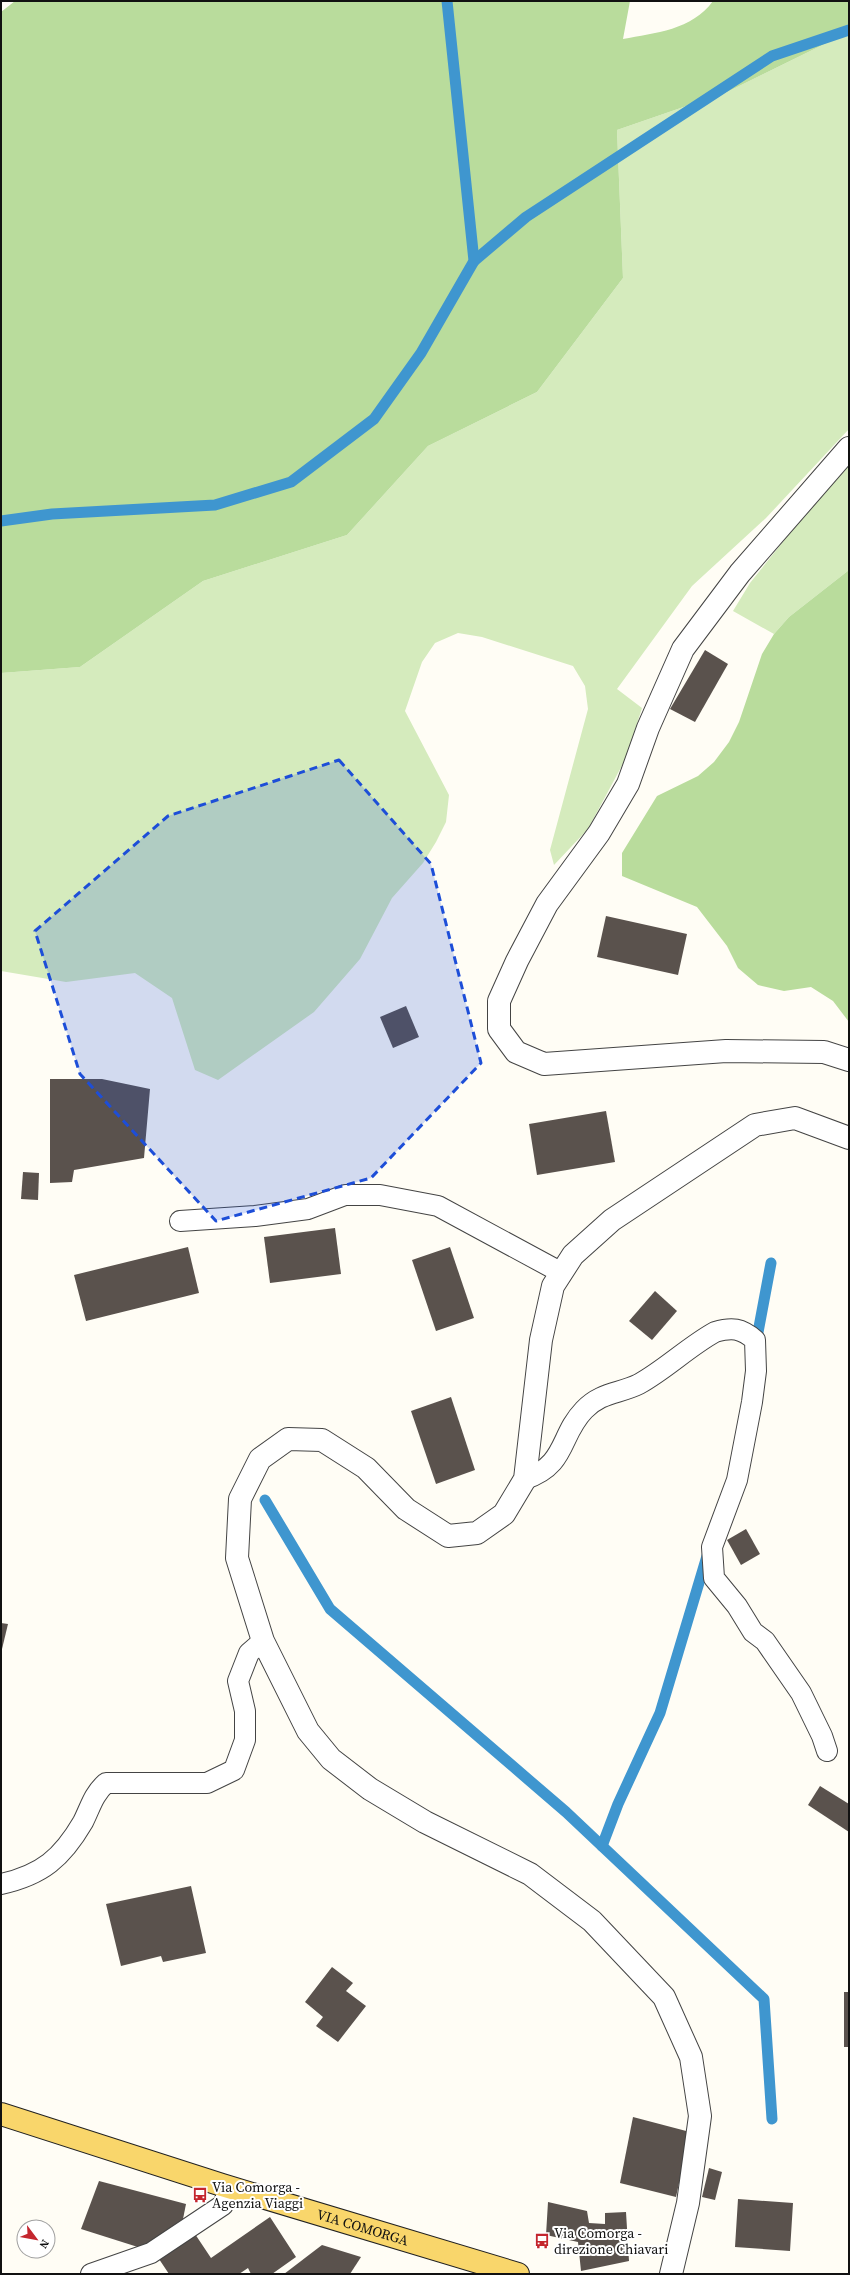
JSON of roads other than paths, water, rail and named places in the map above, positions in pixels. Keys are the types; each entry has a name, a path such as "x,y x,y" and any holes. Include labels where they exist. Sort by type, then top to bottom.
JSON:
{"main road":[{"name":"VIA COMORGA","path":"1,2114 230,2187 518,2274"}],"street":[{"path":"849,448 740,573 683,649 648,728 628,784 599,833 547,904 517,961 499,1001 499,1030 516,1052 544,1064 726,1051 824,1052 849,1060"},
{"path":"671,2274 688,2203 700,2116 691,2057 664,1997 592,1921 530,1874 425,1822 370,1789 331,1760 308,1731 263,1641 237,1558 240,1499 260,1459 288,1439 322,1440 366,1468 406,1510 448,1536 477,1533 504,1514 525,1478 541,1340 553,1286 573,1254 612,1220 756,1125 795,1118 849,1138"}],"lane":[{"path":"180,1221 255,1216 308,1209 345,1195 380,1194 438,1206 562,1273"},
{"path":"525,1478 541,1473 552,1463 584,1410 595,1401 609,1393 638,1384 715,1332 729,1328 744,1331 755,1340 756,1371 752,1402 737,1480 712,1547 714,1578 737,1606 753,1632 765,1641 801,1693 822,1736 827,1751"},
{"path":"1,1884 24,1879 49,1864 67,1847 83,1821 96,1792 106,1782 207,1783 234,1770 245,1740 245,1711 238,1681 249,1653 263,1641"},
{"path":"91,2274 151,2253 223,2205 230,2187"}],"waterway":[{"path":"1,521 52,514 215,505 291,482 374,419 421,353 474,261 447,1"},
{"path":"474,261 526,217 772,56 849,30"},
{"path":"756,1343 771,1263"},
{"path":"265,1500 330,1609 566,1812 764,1999 772,2119"},
{"path":"602,1846 618,1804 660,1713 707,1556"}],"place":[{"name":"Via Comorga - Agenzia Viaggi","path":"200,2195"},
{"name":"Via Comorga - direzione Chiavari","path":"542,2241"}]}
